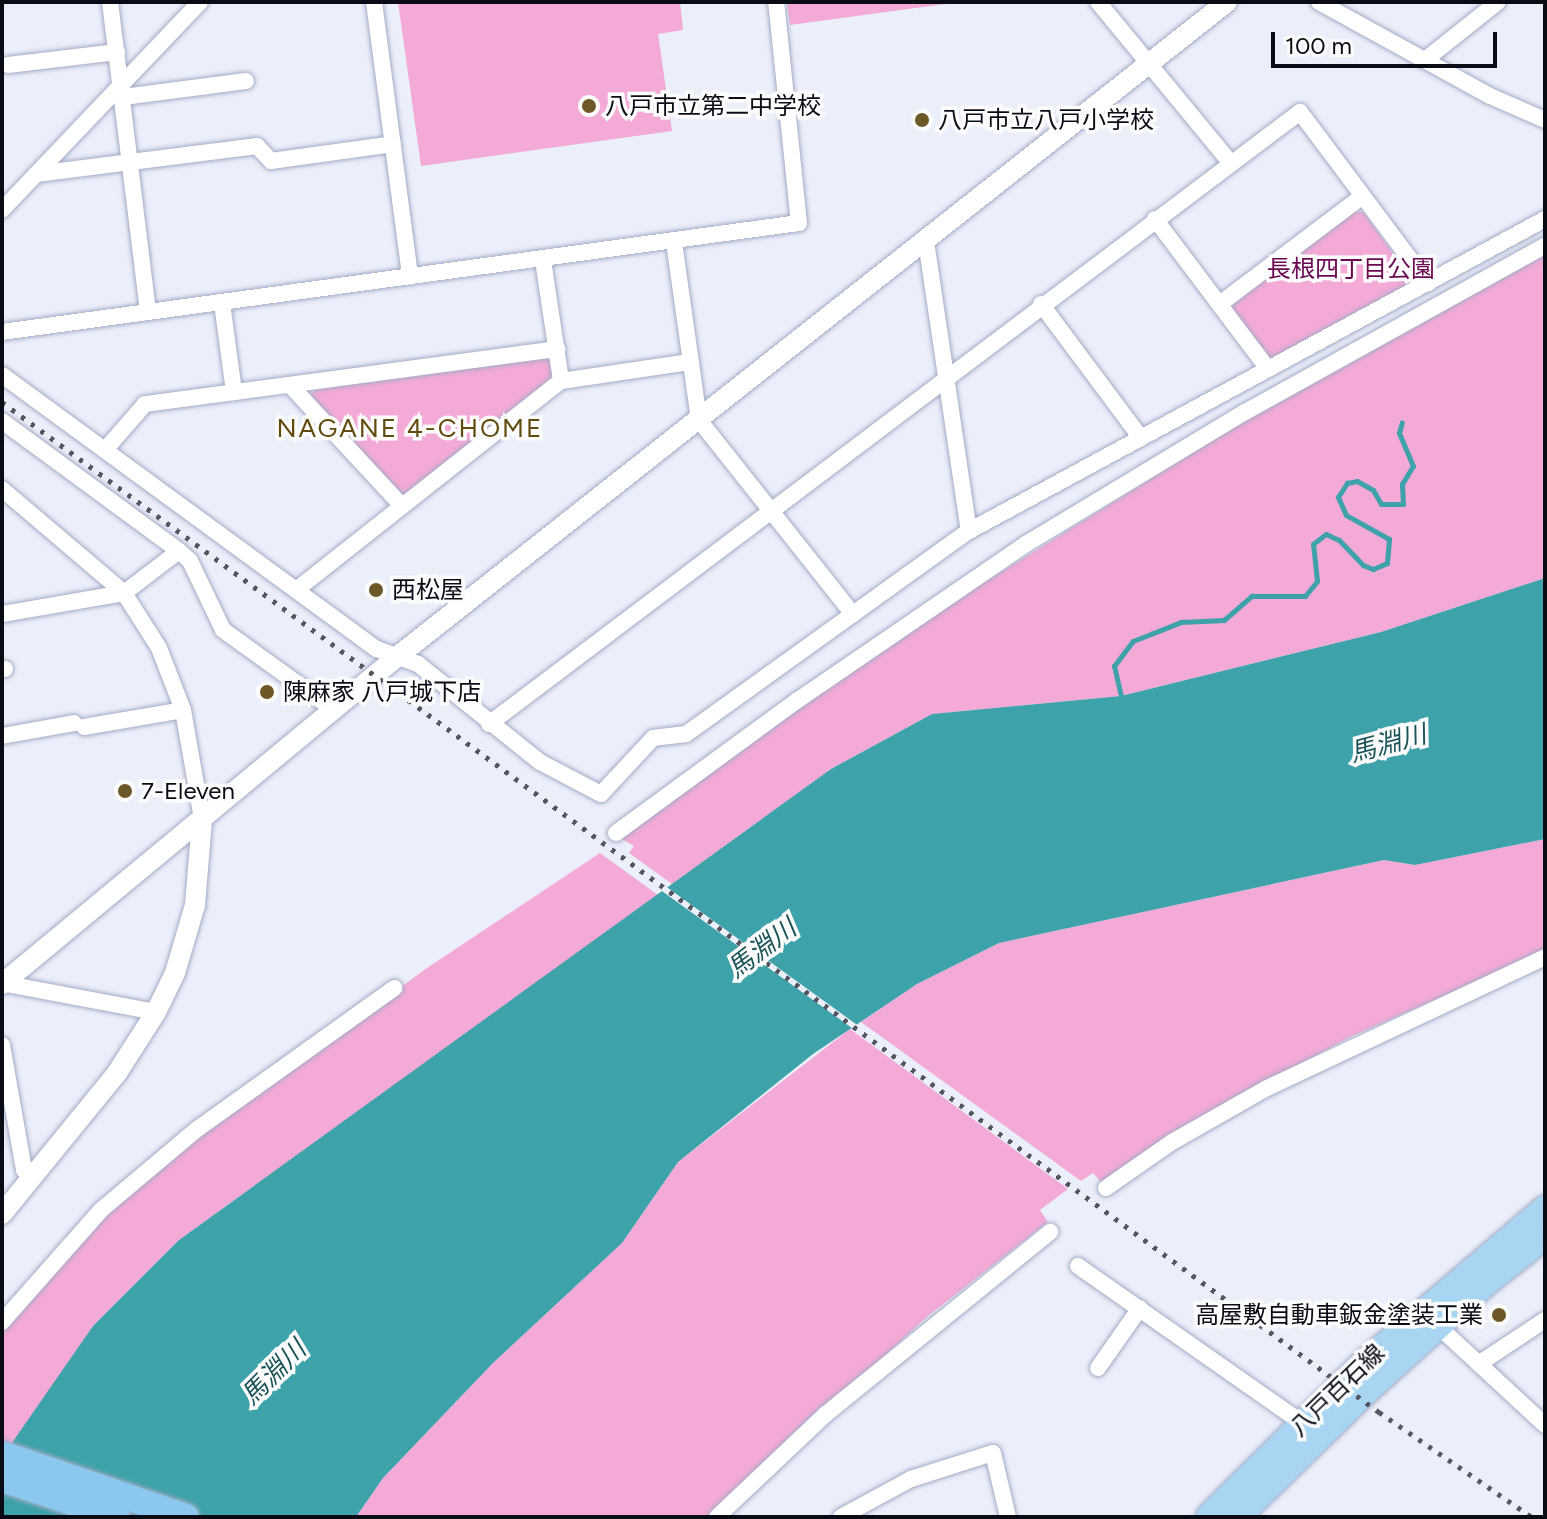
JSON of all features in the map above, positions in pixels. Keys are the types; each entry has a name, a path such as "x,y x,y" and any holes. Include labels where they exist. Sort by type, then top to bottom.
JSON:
{"highway":[{"path":"2,1454 186,1517"},
{"path":"2,1479 117,1517"}],"main road":[{"name":"八戸百石線","path":"1209,1517 1302,1423 1545,1209"},
{"name":"八戸百石線","path":"1237,1517 1438,1326 1545,1236"}],"street":[{"path":"110,2 148,312"},
{"path":"2,210 122,91 200,2"},
{"path":"374,2 410,277"},
{"path":"2,332 674,242 801,220 776,2"},
{"path":"1098,2 1229,161"},
{"path":"2,984 398,656 1227,2"},
{"path":"1319,2 1538,117 1545,103"},
{"path":"1425,60 1498,2"},
{"path":"8,65 117,52"},
{"path":"122,91 246,81"},
{"path":"489,724 1229,161 1300,112 1360,198 1428,283"},
{"path":"36,174 257,146 271,161 393,144"},
{"path":"1221,303 1360,198"},
{"path":"1155,219 1268,369"},
{"path":"2,375 377,649 418,664 540,762 601,794 653,738 686,734 969,531 1545,219"},
{"path":"926,241 949,376 969,531"},
{"path":"674,242 699,420 853,614"},
{"path":"616,833 798,700 1026,544 1245,412 1545,246"},
{"path":"543,260 561,381"},
{"path":"222,303 234,392"},
{"path":"1041,304 1141,438"},
{"path":"105,450 138,407 557,349"},
{"path":"296,590 561,381 690,362"},
{"path":"290,385 402,506"},
{"path":"2,421 179,551 190,561 223,630 334,710"},
{"path":"2,489 124,593 159,648 183,710 202,819 195,905 175,973 156,1012 117,1073 2,1214"},
{"path":"2,614 124,593 179,551"},
{"path":"2,736 183,710"},
{"path":"1106,1188 1172,1142 1267,1088 1545,957"},
{"path":"2,984 156,1012"},
{"path":"2,1322 101,1210 196,1130 394,988"},
{"path":"2,1045 24,1170 30,1178"},
{"path":"717,1517 862,1383 1050,1232"},
{"path":"1078,1266 1302,1423"},
{"path":"1098,1368 1140,1308"},
{"path":"1480,1363 1545,1320"},
{"path":"1438,1326 1545,1425"},
{"path":"841,1517 911,1479 993,1453 1008,1517"}],"green space":[{"path":"398,2 680,2 683,30 658,34 672,131 421,166"},
{"path":"787,2 960,2 790,25"},
{"name":"長根四丁目公園","path":"1353,212 1363,212 1413,280 1411,286 1276,360 1267,359 1232,310 1235,302"},
{"path":"1545,255 1545,578 1381,632 1121,696 932,714 831,769 672,884 629,853 634,846 620,838 916,625 1244,421"},
{"path":"546,358 553,363 551,381 408,495 401,495 310,397 314,390"},
{"path":"1545,839 1545,951 1350,1037 1271,1079 1102,1183 1093,1173 1081,1181 861,1022 917,984 999,943 1384,860 1415,865"},
{"path":"600,853 658,895 179,1240 93,1326 2,1460 2,1331 105,1214 198,1135 427,968"},
{"path":"850,1029 1068,1189 1040,1210 1048,1222 928,1316 707,1517 356,1517 383,1478 493,1363 622,1243 678,1162"}],"water":[{"name":"馬淵川","path":"1545,578 1545,839 1415,865 1384,860 999,943 917,984 813,1054 678,1162 622,1243 493,1363 383,1478 356,1517 2,1517 2,1460 16,1437 93,1326 179,1240 831,769 932,714 1121,696 1381,632"}],"pier":[{"path":"664,885 860,1027 856,1031 659,889"}],"waterway":[{"path":"1121,696 1114,666 1133,641 1181,622 1224,620 1252,596 1305,596 1317,581 1313,544 1326,534 1339,540 1363,565 1373,569 1387,563 1389,539 1346,515 1338,497 1347,483 1357,481 1373,490 1381,504 1403,504 1402,484 1413,466 1399,433 1402,422"}],"railway":[{"path":"2,402 1379,1412 1532,1517"}],"place":[{"name":"八戸市立第二中学校","path":"589,106"},
{"name":"八戸市立八戸小学校","path":"922,120"},
{"name":"西松屋","path":"376,590"},
{"name":"陳麻家 八戸城下店","path":"267,692"},
{"name":"7-Eleven","path":"125,791"},
{"name":"高屋敷自動車鈑金塗装工業","path":"1499,1315"}],"district":[{"name":"NAGANE 4-CHOME","path":"410,429"}]}
